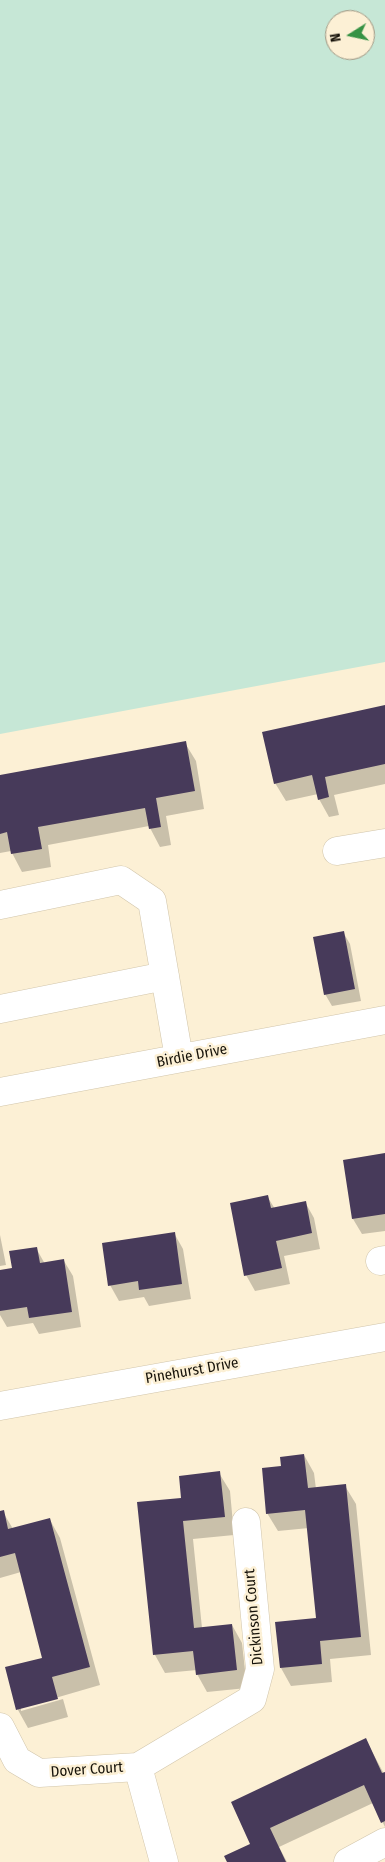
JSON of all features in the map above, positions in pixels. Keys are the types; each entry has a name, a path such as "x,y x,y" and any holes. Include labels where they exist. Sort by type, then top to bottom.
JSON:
{"street":[{"path":"337,851 385,843"},
{"path":"0,905 121,880 152,900 178,1058"},
{"path":"0,1009 165,976"},
{"name":"Birdie Drive","path":"0,1092 385,1020"},
{"name":"Pinehurst Drive","path":"0,1406 385,1337"},
{"name":"Dickinson Court","path":"138,1767 252,1699 260,1669 246,1522"},
{"name":"Dover Court","path":"0,1727 17,1760 39,1773 138,1767"},
{"path":"138,1767 164,1862"},
{"path":"348,1862 385,1842"}],"green space":[{"path":"0,0 385,0 385,662 0,734"}],"building":[{"path":"385,705 385,764 325,777 329,797 318,800 312,775 274,784 262,732"},
{"path":"186,741 195,791 156,798 161,827 149,829 145,808 38,827 42,849 11,854 7,832 0,834 0,775"},
{"path":"344,931 355,989 324,995 313,937"},
{"path":"385,1153 385,1214 352,1219 343,1160"},
{"path":"268,1195 271,1208 306,1201 312,1233 276,1241 282,1268 244,1276 230,1203"},
{"path":"175,1232 182,1284 139,1290 138,1281 108,1286 102,1243"},
{"path":"37,1247 40,1263 64,1259 72,1312 29,1318 27,1307 0,1311 0,1270 12,1268 9,1251"},
{"path":"304,1454 308,1488 346,1484 361,1637 320,1641 322,1664 280,1668 275,1622 316,1618 305,1510 266,1514 262,1468 281,1466 280,1457"},
{"path":"220,1471 225,1517 183,1521 194,1628 232,1624 237,1670 196,1675 193,1651 153,1655 137,1502 181,1498 179,1476"},
{"path":"4,1510 8,1529 50,1518 90,1667 52,1677 58,1699 16,1710 5,1667 42,1658 15,1553 0,1557 0,1511"},
{"path":"366,1738 382,1773 385,1772 385,1821 381,1823 364,1785 270,1828 286,1862 227,1862 224,1856 250,1844 231,1802"}]}
